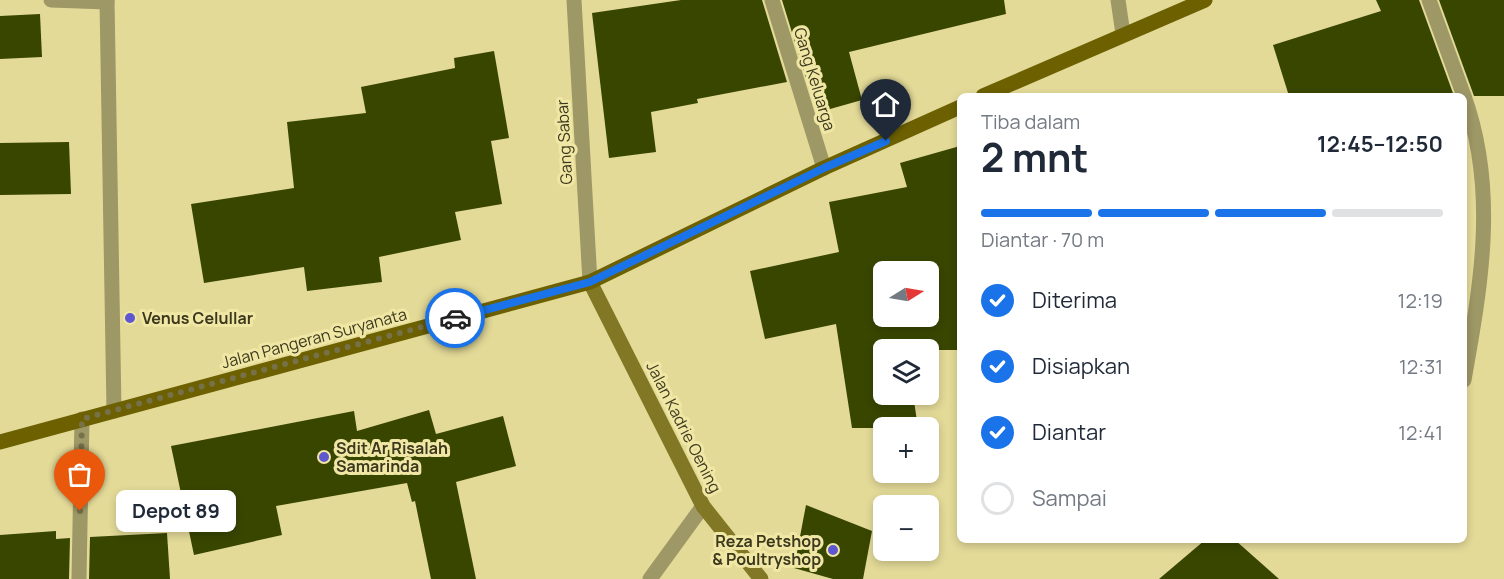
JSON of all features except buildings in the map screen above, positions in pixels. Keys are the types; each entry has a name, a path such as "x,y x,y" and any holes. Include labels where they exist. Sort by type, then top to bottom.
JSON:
{"main road":[{"path":"990,93 1205,0"},
{"name":"Jalan Pangeran Suryanata","path":"0,442 590,282 824,168 957,108"},
{"name":"Jalan Kadrie Oening","path":"590,282 703,506 761,579"}],"street":[{"path":"51,0 107,1 114,411"},
{"name":"Gang Sabar","path":"574,0 590,282"},
{"name":"Gang Keluarga","path":"772,0 824,168"},
{"path":"1118,0 1123,34"},
{"path":"1429,0 1463,93"},
{"path":"1467,108 1481,165 1485,238 1481,284 1467,363"},
{"path":"79,579 82,419"},
{"path":"650,579 703,506"}],"way so far":[{"path":"80,511 82,419 455,318"}],"place":[{"name":"Venus Celullar","path":"130,318"},
{"name":"Sdit Ar Risalah Samarinda","path":"324,457"},
{"name":"Depot 89","path":"80,511"},
{"name":"Reza Petshop & Poultryshop","path":"833,550"}],"route":[{"path":"455,318 590,282 824,168 886,141"}]}
